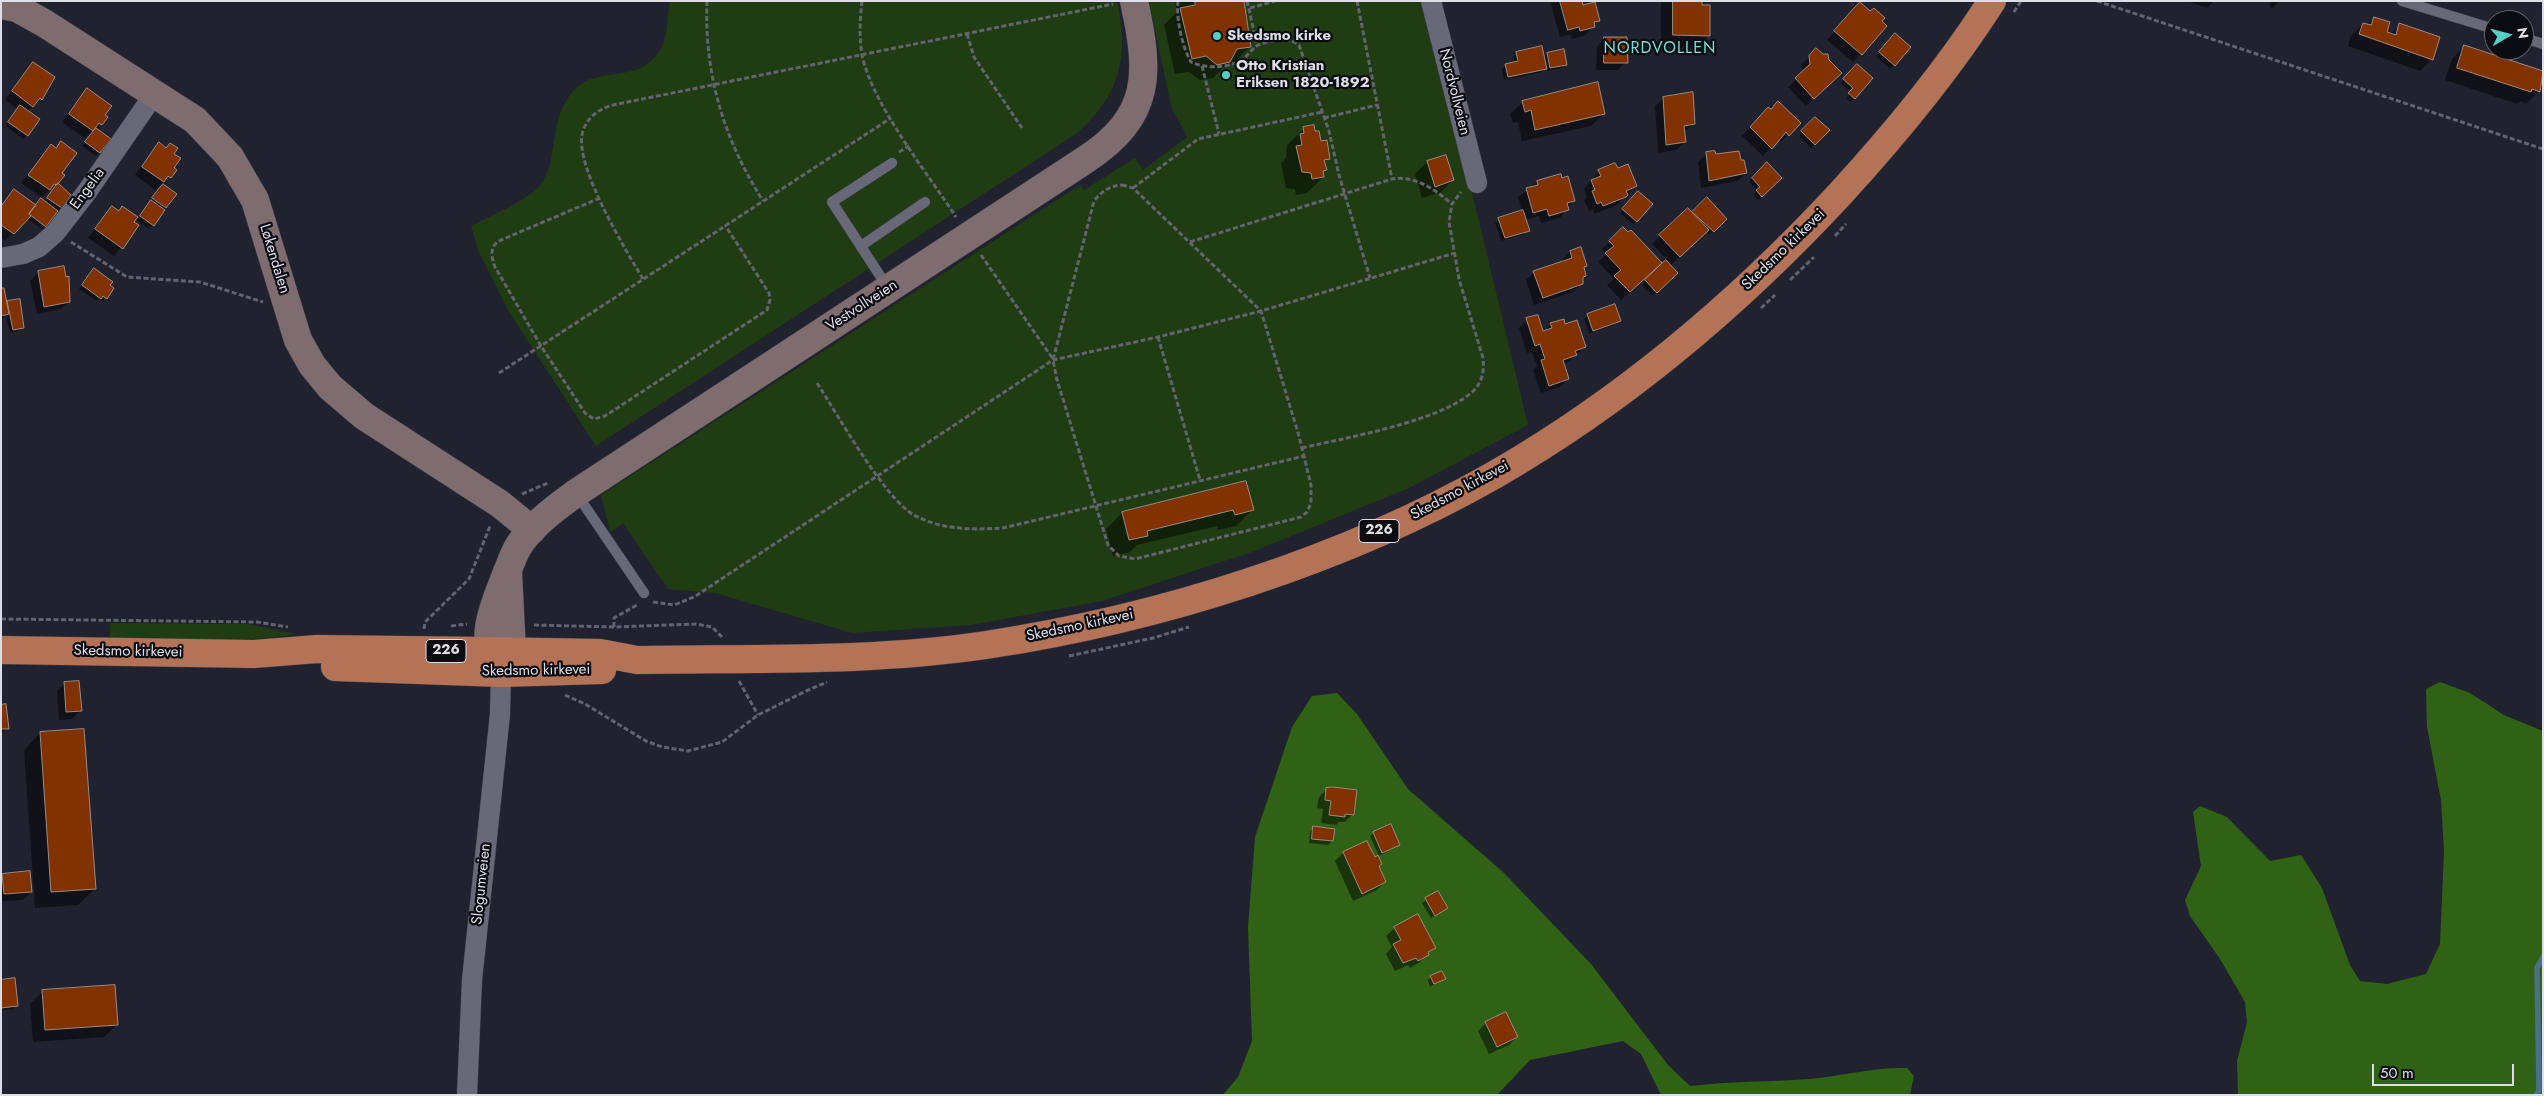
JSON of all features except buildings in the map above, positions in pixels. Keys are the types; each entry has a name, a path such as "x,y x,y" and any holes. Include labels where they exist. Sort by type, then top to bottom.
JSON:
{"highway":[{"name":"Skedsmo kirkevei","path":"1,650 254,654 317,649 500,659 600,653 637,660 834,656 937,650 984,645 1071,630 1170,606 1254,580 1361,539 1448,500 1534,451 1614,398 1670,354 1750,284 1824,211 1889,140 1957,52 1992,1"}],"street":[{"name":"Nordvollveien","path":"1431,1 1477,183"},
{"name":"Vestvollveien","path":"500,659 508,572 514,554 566,486 889,289 1102,149 1120,133 1137,104 1144,73 1142,46 1128,2"},
{"name":"Løkendalen","path":"1,5 17,8 44,23 195,120 230,157 255,200 298,340 312,365 330,387 364,416 500,504 532,530"},
{"name":"Engelia","path":"1,258 23,254 39,247 55,233 86,193 155,93"},
{"name":"Slogumveien","path":"467,1095 472,980 500,714 500,659"}],"lane":[{"path":"2402,1 2484,26"},
{"path":"889,289 832,202 892,163"},
{"path":"861,246 925,202"},
{"path":"566,486 646,595"}],"path":[{"path":"707,1 706,37 713,84 726,130 748,176 763,201"},
{"path":"862,1 860,24 862,55 873,86 891,118 956,217"},
{"path":"1178,1 1177,11 1187,55 1192,62 1202,66 1216,67 1239,62 1257,45 1288,40 1299,45 1324,118 1344,193 1370,278"},
{"path":"1247,1 1257,45"},
{"path":"1250,8 1275,1"},
{"path":"1357,1 1392,178"},
{"path":"2097,1 2543,149"},
{"path":"643,279 600,198 582,151 582,134 592,116 598,111 613,105 713,84 1128,2"},
{"path":"967,34 974,57 1022,128"},
{"path":"1202,66 1219,134"},
{"path":"1324,118 1377,105"},
{"path":"1133,188 1192,142 1219,134 1322,112"},
{"path":"499,374 891,118"},
{"path":"1190,242 1392,178 1408,178 1418,181 1452,204"},
{"path":"1302,448 1435,413 1475,389 1483,375 1483,358 1459,279 1449,222 1452,204 1464,189 1477,183"},
{"path":"979,252 1053,360 1057,380 1105,537 1114,552 1126,558 1153,554 1300,517 1307,512 1312,494 1304,456 1261,311 1133,188 1122,185 1112,186 1101,192 1094,200 1053,360"},
{"path":"600,198 501,240 493,246 492,260 541,346 584,413 591,418 598,419 764,313 770,300 769,293 725,226"},
{"path":"948,222 965,212"},
{"path":"55,233 127,277 200,282 230,290 254,301 289,306"},
{"path":"614,628 614,618 626,613 646,595 658,604 667,605 682,603 694,597 1053,360 1158,337 1261,311 1454,253"},
{"path":"1158,337 1200,480"},
{"path":"817,383 891,495 914,515 948,527 967,529 1004,528 1304,456"},
{"path":"517,496 566,486"},
{"path":"424,629 425,622 469,579 490,525"},
{"path":"1,619 257,622 295,629"},
{"path":"448,626 474,624"},
{"path":"529,624 614,628 696,624 712,627 718,631 723,639"},
{"path":"1066,656 1153,638 1191,626"},
{"path":"417,629 432,628"},
{"path":"736,674 758,715"},
{"path":"574,698 646,741 676,750 700,749 722,742 758,715 815,686 834,681"}],"green space":[{"path":"670,1 1117,1 1121,21 1121,58 1118,75 1111,90 1091,120 1076,134 596,446 509,312 478,250 471,226 518,202 540,185 550,163 560,114 574,90 584,82 595,78 643,67 653,59 664,41"},
{"path":"1149,1 1426,1 1528,425 1409,488 1255,551 1102,601 971,625 852,633 715,593 668,589 623,523 610,532 601,495 1080,185 1084,190 1135,158 1143,170 1187,137 1171,106"},
{"path":"110,623 247,624 297,634 227,641 110,640"},
{"path":"2440,682 2470,693 2504,715 2543,731 2543,1095 2238,1095 2237,1061 2247,1022 2245,1002 2220,959 2190,916 2185,900 2201,866 2193,812 2200,806 2227,817 2270,861 2301,855 2322,888 2350,965 2360,981 2387,984 2426,974 2440,944 2444,851 2441,800 2427,727 2426,689"},
{"path":"1337,693 1357,714 1408,789 1504,873 1591,964 1668,1065 1690,1086 1809,1079 1882,1069 1907,1068 1914,1076 1910,1095 1661,1095 1641,1054 1623,1041 1530,1060 1497,1095 1223,1095 1238,1077 1252,1041 1248,927 1255,837 1292,727 1312,696"}],"waterway":[{"path":"2536,1095 2539,1091 2537,968 2543,957"}],"place":[{"name":"Skedsmo kirke","path":"1217,36"},
{"name":"Otto Kristian Eriksen 1820-1892","path":"1226,75"}],"district":[{"name":"NORDVOLLEN","path":"1660,49"}]}
